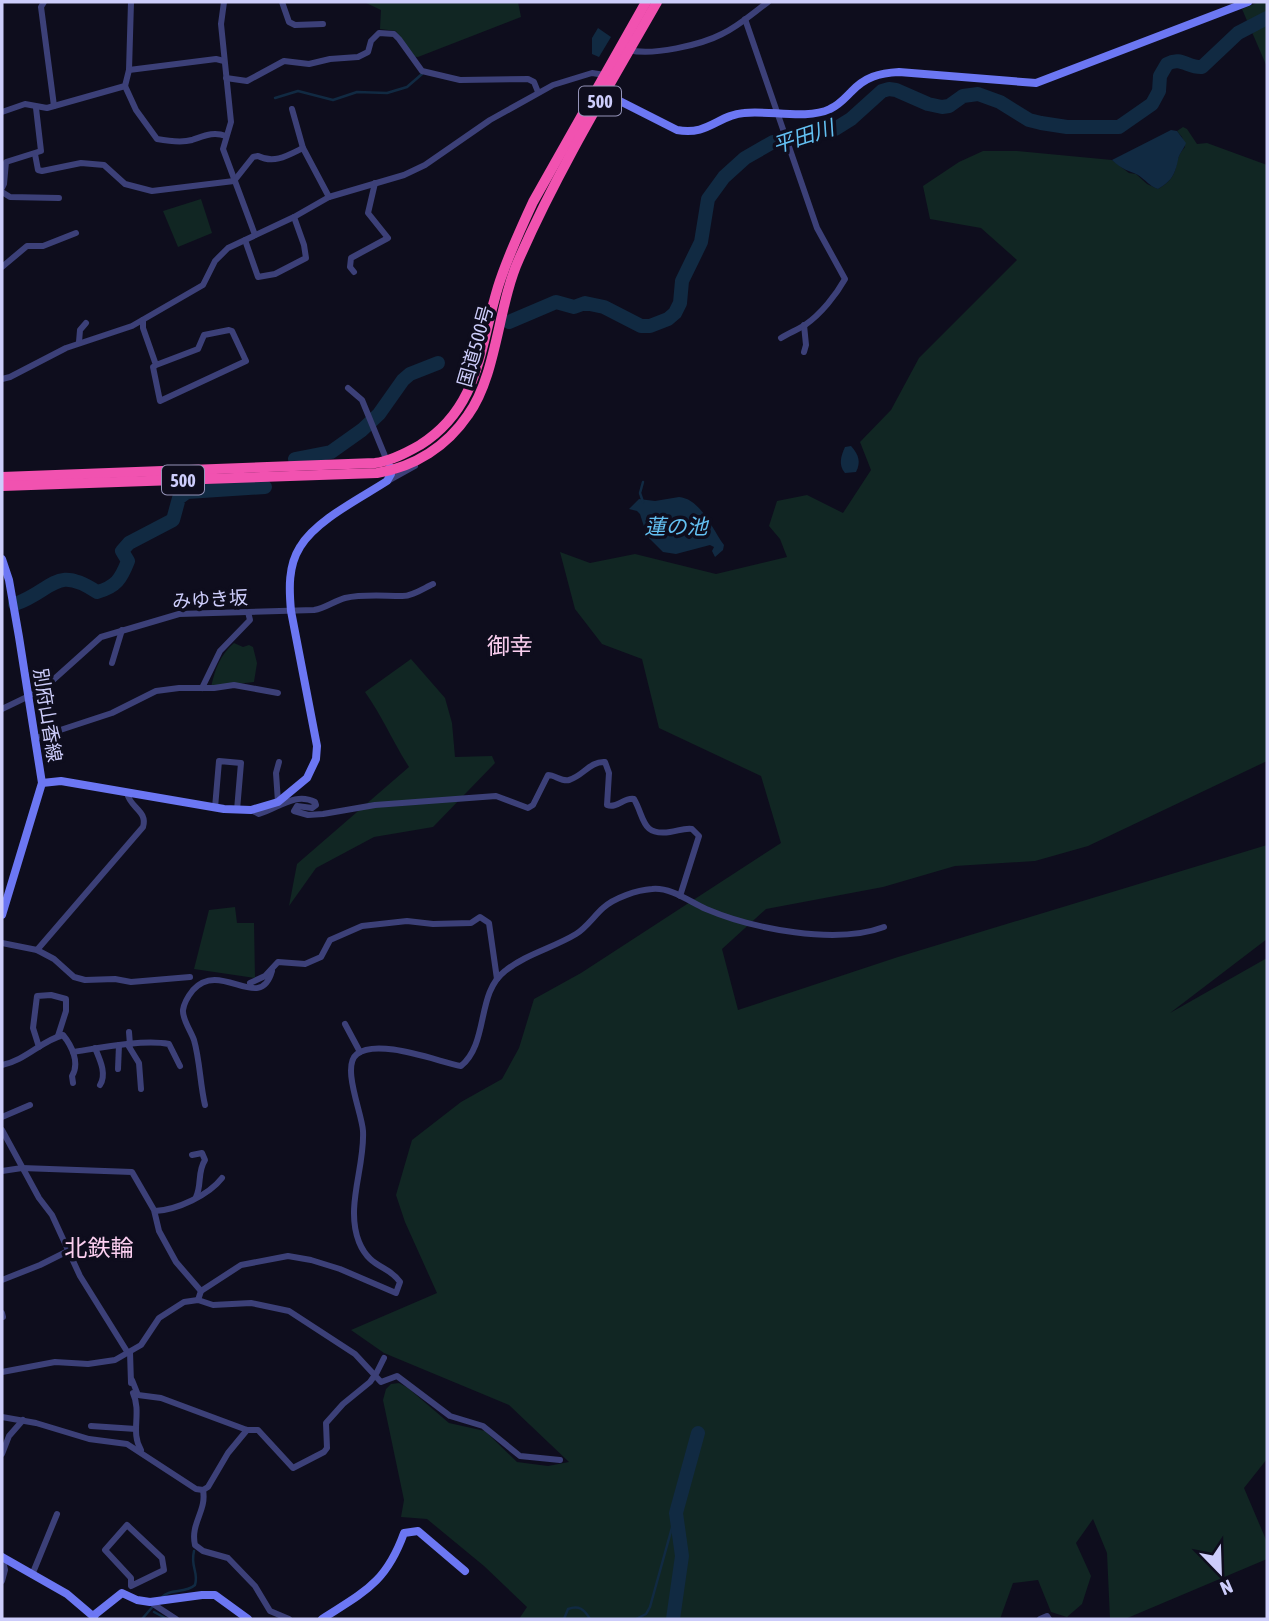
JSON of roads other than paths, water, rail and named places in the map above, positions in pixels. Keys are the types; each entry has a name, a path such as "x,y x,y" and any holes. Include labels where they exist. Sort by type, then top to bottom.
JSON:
{"highway":[{"name":"国道500号","path":"2,486 365,474 389,471 412,463 435,449 461,425 480,394 517,261 544,201 601,91 605,75 646,2"},
{"name":"国道500号","path":"389,471 438,431 461,407 467,396 500,282 533,202 657,2"},
{"name":"国道500号","path":"2,477 362,464 389,471"}],"street":[{"path":"44,2 41,7 54,106"},
{"path":"131,2 129,70 125,86 136,110 157,139 183,141 219,133 226,136"},
{"path":"224,2 221,24 231,122 223,149 255,235"},
{"path":"282,2 289,22 295,25 323,24"},
{"path":"629,50 637,52 667,49 705,41 726,32 768,2"},
{"path":"601,91 677,130 687,132 708,128 736,114 828,110 839,104 862,81 884,73 1036,83 1248,2"},
{"path":"745,19 817,228 845,279 830,300 804,326 781,338"},
{"path":"226,78 247,81 284,61 309,64 358,57 368,52 370,41 379,33 394,34 399,38 422,71 460,80 528,79 534,82 538,92"},
{"path":"129,70 216,59 224,61"},
{"path":"2,379 79,342 143,320 203,285 215,261 228,248 329,197 404,175 425,165 490,120 538,92 576,77 593,73 605,75"},
{"path":"2,112 25,104 36,108 54,106 125,86"},
{"path":"36,108 41,151 6,162 2,190 10,197 59,198"},
{"path":"292,108 303,148 329,197"},
{"path":"35,154 36,166 42,171 81,163 104,165 125,184 152,191 234,181 253,157 279,159 303,148"},
{"path":"354,272 350,267 351,258 388,238 368,213 375,183"},
{"path":"245,240 258,277 283,270 306,258 294,217"},
{"path":"2,267 27,246 43,246 76,233"},
{"path":"143,320 143,328 156,365 153,367 160,401 246,360 232,331 229,330 204,335 198,349 156,365"},
{"path":"79,342 80,330 86,323"},
{"path":"804,326 804,352"},
{"path":"42,783 61,781 215,808 251,810 278,802 307,778 316,759 317,746 291,611 290,576 300,547 321,525 389,471 362,400 348,388"},
{"name":"別府山香線","path":"2,559 9,580 42,783 2,915"},
{"name":"みゆき坂","path":"2,709 29,696 59,676 101,637 122,630 179,614 291,611 327,608 349,598 389,594 404,597 433,584"},
{"path":"202,688 220,651 250,620 248,612"},
{"path":"112,663 122,630"},
{"path":"36,738 112,713 156,691 234,685 278,693"},
{"path":"215,808 219,761 232,762 241,763 237,810"},
{"path":"278,802 276,774 279,762"},
{"path":"251,810 259,814 297,797 315,802 316,805 312,808 297,806 294,811 308,815 374,805 496,796 528,808 533,805 548,775 565,781 573,779 591,766 605,762 609,773 607,806 614,806 629,798 634,799 646,827 651,831 664,833 692,829 699,836 680,896"},
{"path":"37,950 143,827 144,815 130,801 127,793"},
{"path":"198,1300 201,1291 241,1265 288,1256 340,1269 396,1293 400,1282 396,1276 380,1268 366,1256 358,1240 355,1209 363,1132 350,1066 355,1056 360,1052 383,1049 461,1066 473,1050 489,996 503,972 578,933 612,901 652,888 680,896 705,909 760,926 824,934 872,932 884,927"},
{"path":"250,983 265,976 278,962 305,964 321,957 330,940 362,926 407,921 433,924 471,923 480,917 489,923 498,979"},
{"path":"2,943 37,950 54,959 74,977 85,980 115,979 131,982 190,977"},
{"path":"205,1105 197,1049 183,1012 187,998 194,989 214,979 250,989 259,988 268,981 272,970"},
{"path":"39,1047 33,1028 37,996 51,995 66,999 66,1011 58,1036"},
{"path":"345,1024 360,1052"},
{"path":"129,1032 129,1045 139,1063 141,1088"},
{"path":"2,1065 25,1057 63,1035 73,1052 76,1070 72,1076 73,1083"},
{"path":"73,1052 158,1042 169,1044 180,1066"},
{"path":"118,1069 119,1045"},
{"path":"95,1048 102,1067 103,1081 100,1085"},
{"path":"2,1117 30,1105"},
{"path":"2,1130 39,1198 52,1215 80,1276 129,1353 132,1380 138,1395 161,1398 247,1430 259,1431 289,1465 295,1467 324,1452 327,1448 326,1423 375,1375 384,1358"},
{"path":"192,1156 202,1153 205,1160 200,1167 200,1190 196,1197"},
{"path":"2,1171 22,1168 132,1172 155,1212 159,1231 176,1262 201,1291"},
{"path":"155,1212 176,1208 212,1190 222,1178"},
{"path":"2,1280 68,1251"},
{"path":"2,1372 55,1362 96,1363 115,1360 141,1345 159,1318 184,1302 198,1300 213,1305 251,1303 289,1311 355,1354 381,1381 397,1376 450,1416 483,1426 520,1456 560,1460"},
{"path":"132,1380 131,1386 138,1405 136,1443 142,1452"},
{"path":"2,1417 23,1420 89,1439 127,1444 196,1489 203,1490 208,1487 228,1453 247,1430"},
{"path":"2,1454 9,1436 23,1420"},
{"path":"91,1426 130,1431 136,1429"},
{"path":"203,1490 205,1501 194,1530 195,1545 203,1551 228,1558 255,1586 270,1611 289,1619"},
{"path":"32,1574 57,1514"},
{"path":"2,1557 67,1594 94,1617 131,1586 164,1570 162,1558 129,1525 105,1550 131,1578 131,1586"},
{"path":"322,1619 378,1582 391,1564 404,1533 409,1531 418,1531 465,1571"},
{"path":"2,1557 5,1570 2,1581"},
{"path":"122,1593 150,1602 215,1595 248,1619"},
{"path":"150,1602 176,1619"},
{"path":"1040,1619 1047,1616 1048,1619"}],"water":[{"path":"598,28 611,37 599,57 592,54 592,38"},
{"path":"1171,130 1177,131 1186,143 1172,177 1158,189 1112,160"},
{"path":"851,446 859,462 856,472 845,473 841,467 841,457 845,447"},
{"name":"蓮の池","path":"679,497 694,503 700,509 724,545 723,550 715,557 712,551 714,547 710,545 676,554 663,552 647,536 640,514 629,509 639,499 655,501"}],"waterway":[{"name":"平田川","path":"509,322 556,302 574,307 585,303 604,307 641,326 650,326 668,319 680,303 682,281 701,242 708,199 724,177 745,158 773,142 835,129 851,119 882,91 896,90 942,107 949,106 963,96 978,94 1000,102 1029,120 1041,123 1067,127 1119,127 1152,104 1159,91 1160,76 1167,64 1176,61 1202,67 1238,33 1267,18"},
{"path":"275,98 298,91 333,100 357,92 387,93 407,87 422,74"},
{"name":"平田川","path":"295,459 331,452 379,414 410,374 438,363"},
{"path":"643,482 640,493 643,502"},
{"name":"平田川","path":"15,604 63,580 72,580 97,592 113,585 128,561 122,551 129,543 173,520 179,498 187,492 265,487"},
{"path":"673,1619 682,1556 676,1513 698,1433"},
{"path":"636,1619 646,1614 650,1607 676,1513"},
{"path":"162,1597 195,1585 194,1551"},
{"path":"142,1619 155,1604"},
{"path":"564,1619 568,1609 575,1607 583,1610 590,1619"},
{"path":"154,1612 167,1619"}],"district":[{"name":"御幸","path":"510,646"},
{"name":"北鉄輪","path":"99,1248"}]}
